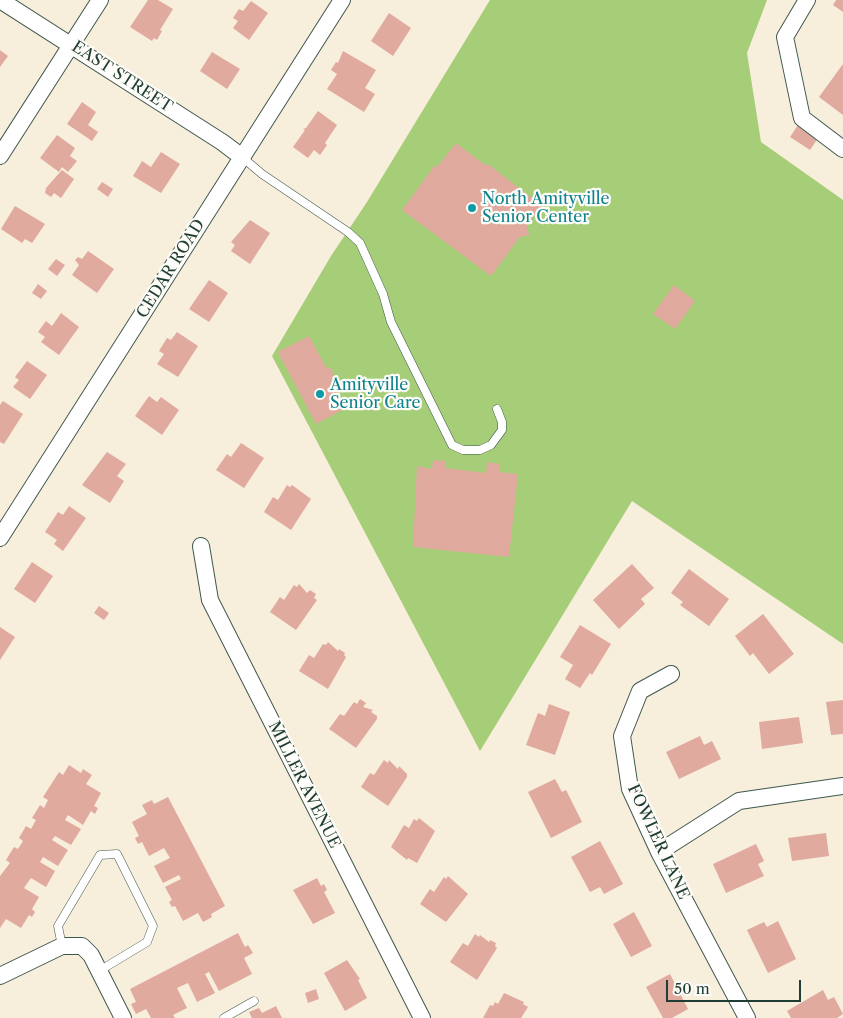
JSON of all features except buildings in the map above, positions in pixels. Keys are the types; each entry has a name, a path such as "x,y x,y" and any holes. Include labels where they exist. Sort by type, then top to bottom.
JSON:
{"street":[{"name":"EAST STREET","path":"0,0 222,142 242,157"},
{"path":"0,156 100,0"},
{"name":"CEDAR ROAD","path":"0,538 342,0"},
{"path":"807,0 785,37 802,118 843,148"},
{"name":"MILLER AVENUE","path":"201,546 210,600 422,1018"},
{"name":"FOWLER LANE","path":"671,674 640,691 622,736 630,789 660,852 747,1018"},
{"path":"660,852 740,802 843,786"},
{"path":"0,976 62,946 82,946 91,955 123,1018"}],"lane":[{"path":"242,157 262,174 348,232 360,243 380,285 391,322 452,445 462,450 480,450 491,445 502,430 502,422 497,409"},
{"path":"62,946 58,926 100,855 117,854 153,926 147,942 99,971"},
{"path":"224,1018 254,1002"}],"green space":[{"path":"490,0 767,0 747,53 761,142 843,200 843,644 632,501 480,751 272,356 331,256 367,202"}],"place":[{"name":"North Amityville Senior Center","path":"472,208"},
{"name":"Amityville Senior Care","path":"320,394"}]}
